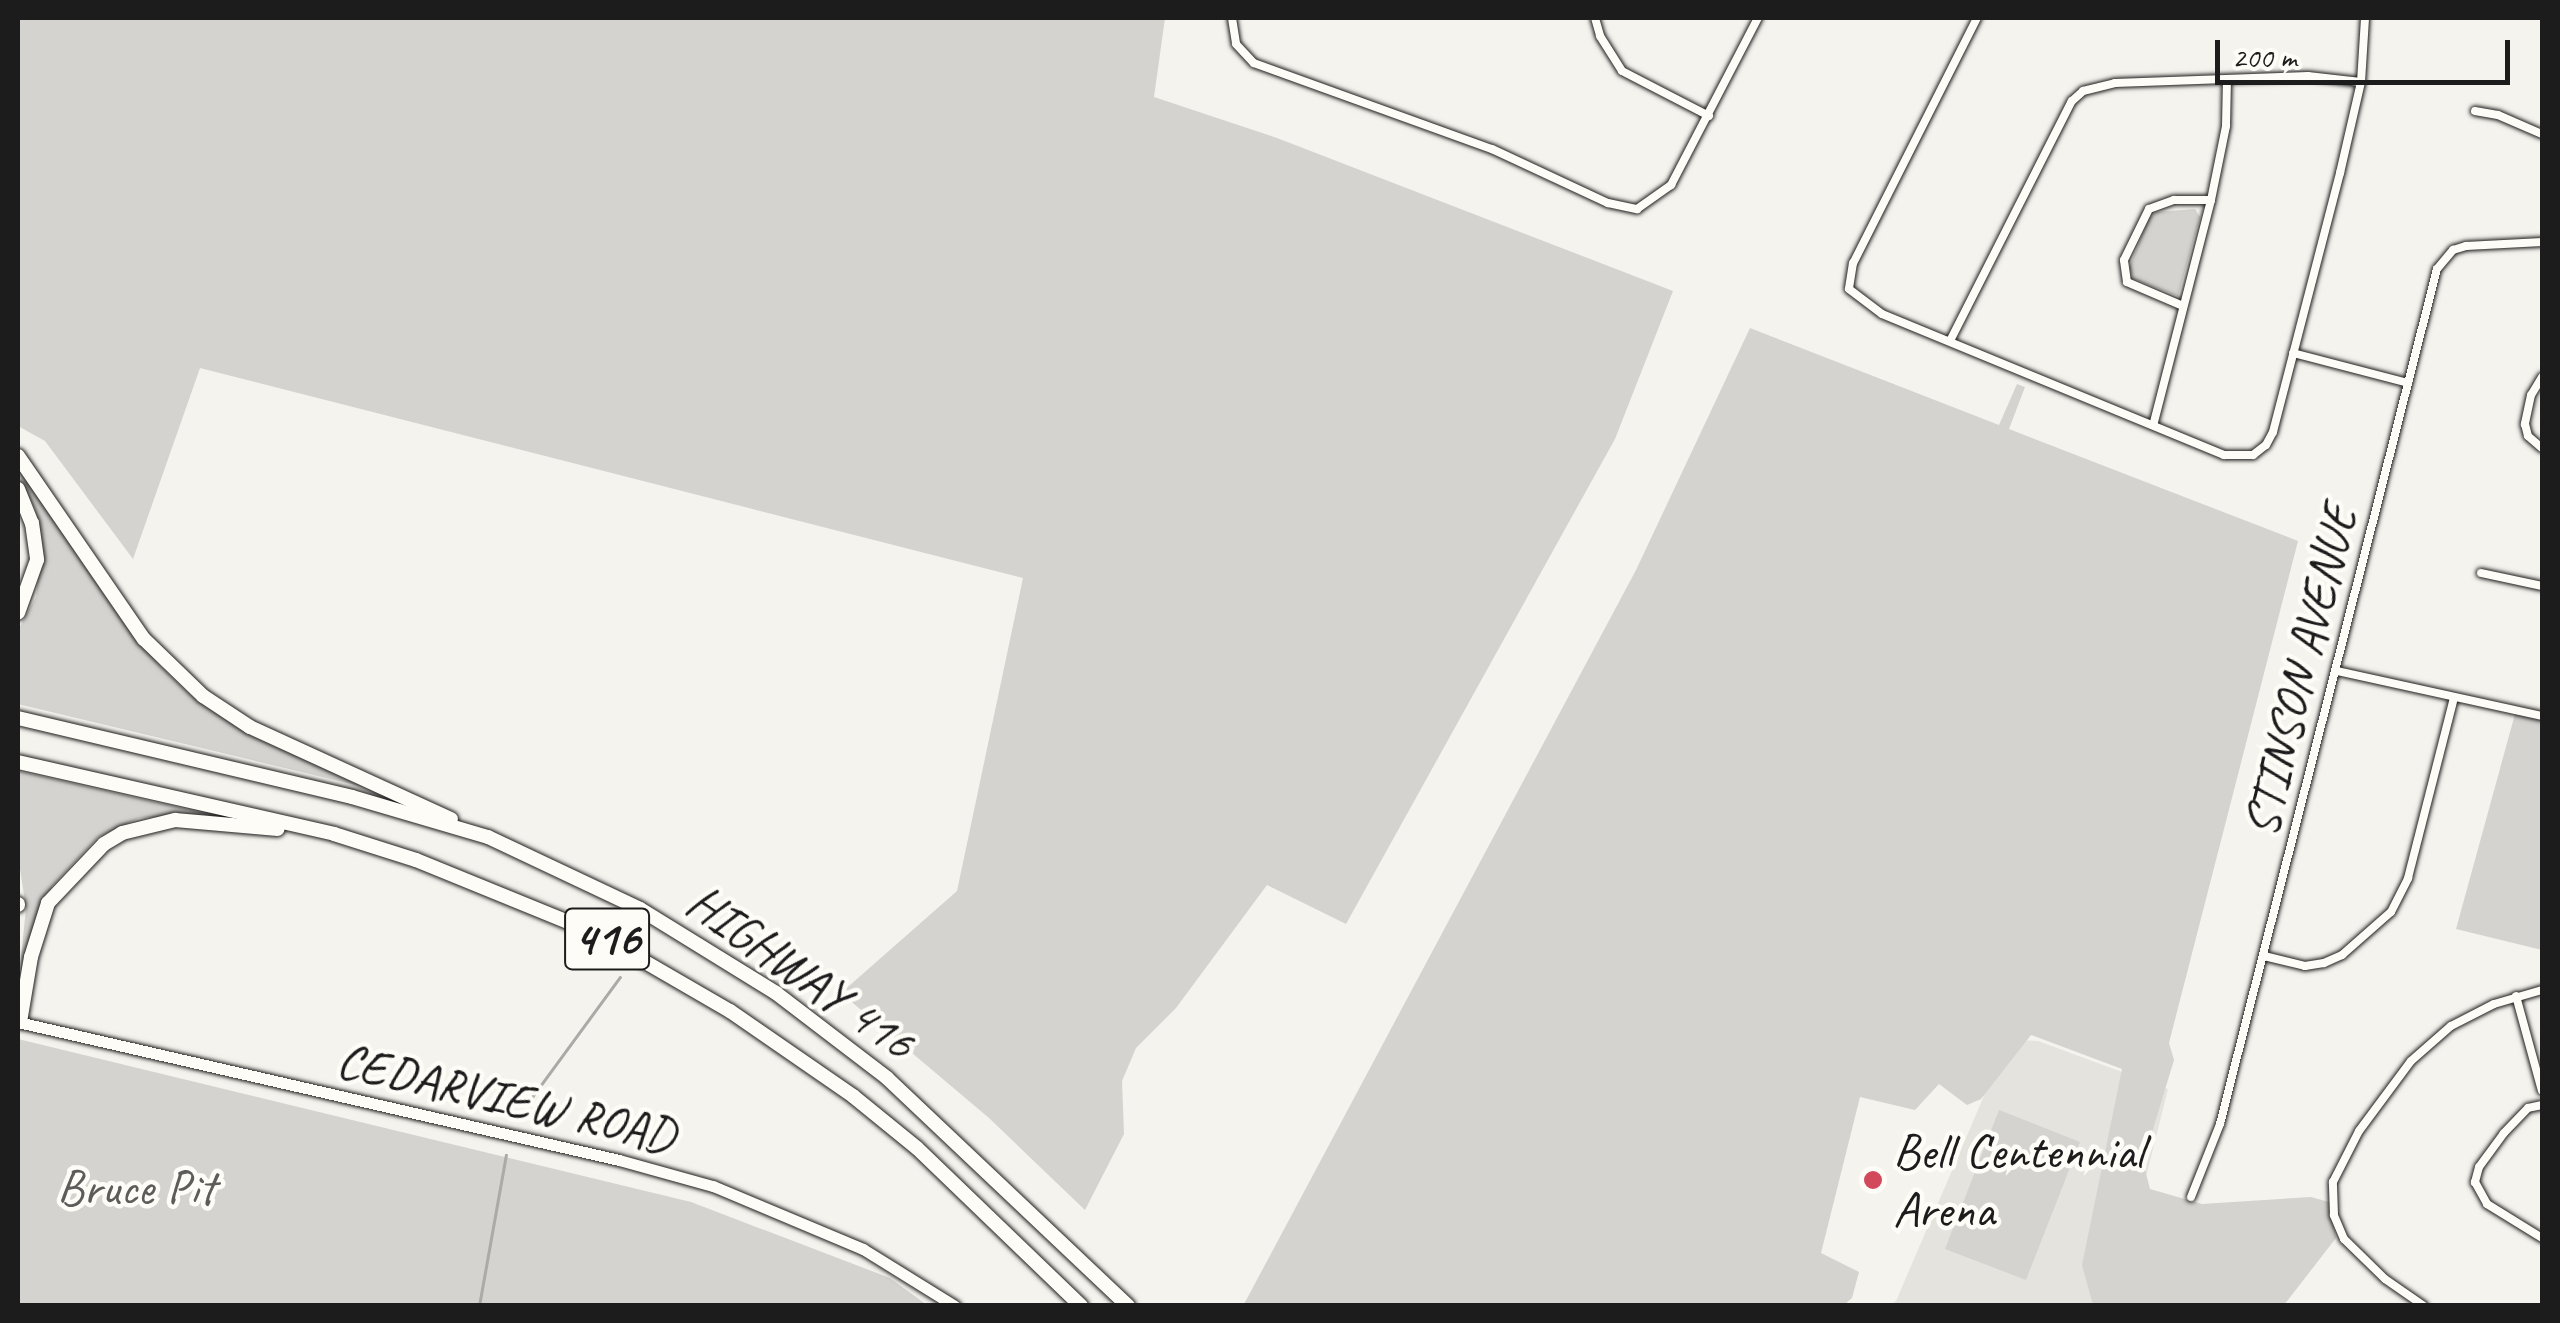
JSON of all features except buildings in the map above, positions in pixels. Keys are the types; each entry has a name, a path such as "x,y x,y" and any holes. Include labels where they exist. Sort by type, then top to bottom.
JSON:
{"highway":[{"path":"18,456 144,639 202,696 250,728 488,837"},
{"path":"18,490 32,523 36,560 18,613"},
{"name":"HIGHWAY 416","path":"18,718 352,797 488,837 640,909 776,993 887,1078 1128,1306"},
{"name":"HIGHWAY 416","path":"18,762 334,834 416,860 597,934 730,1011 854,1096 917,1148 1081,1306"},
{"path":"19,1022 48,903 87,856 122,833 174,820 334,834"}],"main road":[{"name":"CEDARVIEW ROAD","path":"19,1022 619,1160 713,1186 863,1249 955,1306"}],"street":[{"path":"1232,18 1236,44 1254,63 1492,148 1622,208 1649,205 1672,186 1758,18"},
{"path":"1594,18 1600,36 1622,71 1709,116"},
{"path":"1977,18 1854,263 1849,289 1882,314 2154,422 2224,455 2252,455 2266,445 2273,432 2361,82 2366,18"},
{"path":"1951,339 2072,101 2083,91 2115,83 2308,76 2361,82"},
{"path":"2154,422 2226,126 2227,80"},
{"path":"2476,111 2498,115 2542,134"},
{"path":"2183,306 2128,282 2124,260 2149,209 2174,200 2210,200"},
{"name":"STINSON AVENUE","path":"2191,1197 2220,1124 2437,269 2453,250 2542,242"},
{"path":"2292,353 2408,384"},
{"path":"2542,377 2531,394 2525,424 2528,436 2542,448"},
{"path":"2482,573 2542,586"},
{"path":"2337,671 2542,716"},
{"path":"2264,956 2304,966 2324,963 2342,955 2390,912 2408,878 2454,698"},
{"path":"2424,1306 2384,1280 2344,1239 2334,1215 2333,1182 2359,1132 2411,1061 2451,1026 2516,996 2542,990"},
{"path":"2516,996 2542,1091"},
{"path":"2542,1105 2528,1108 2504,1133 2480,1167 2475,1182 2487,1204 2542,1238"}],"shaded area":[{"path":"2008,1040 2038,1041 2168,1089 2114,1305 1889,1306 1896,1301"}],"green space":[{"path":"18,18 1165,18 1154,97 1277,138 1673,291 1615,439 1346,924 1267,885 1176,1008 1136,1048 1122,1081 1124,1134 1085,1210 989,1118 841,993 957,891 1023,578 200,368 133,559 45,441 18,426"},
{"path":"2195,209 2200,217 2178,296 2134,279 2129,268 2149,218 2157,212"},
{"path":"1750,328 1999,425 2017,384 2025,387 2009,429 2298,541 2169,1043 2174,1060 2143,1162 2150,1189 2202,1204 2311,1197 2329,1202 2336,1238 2284,1305 2093,1305 2082,1265 2122,1069 2031,1035 1981,1099 1967,1105 1939,1084 1915,1110 1860,1097 1821,1253 1859,1272 1852,1298 1844,1305 1243,1306 1636,570"},
{"path":"18,464 118,612 157,663 189,694 228,721 368,788 18,704 18,630 36,597 42,540 35,508 18,479"},
{"path":"2515,714 2542,720 2542,950 2456,929"},
{"path":"18,771 207,814 139,818 98,837 52,886 18,987 26,908 18,856"},
{"name":"Bruce Pit","path":"18,1039 691,1202 890,1278 927,1305 18,1305"},
{"path":"1999,1110 2080,1142 2026,1280 1945,1249"}],"waterway":[{"path":"527,1104 620,977"},
{"path":"479,1306 506,1155"}],"place":[{"name":"Bell Centennial Arena","path":"1873,1180"}]}
